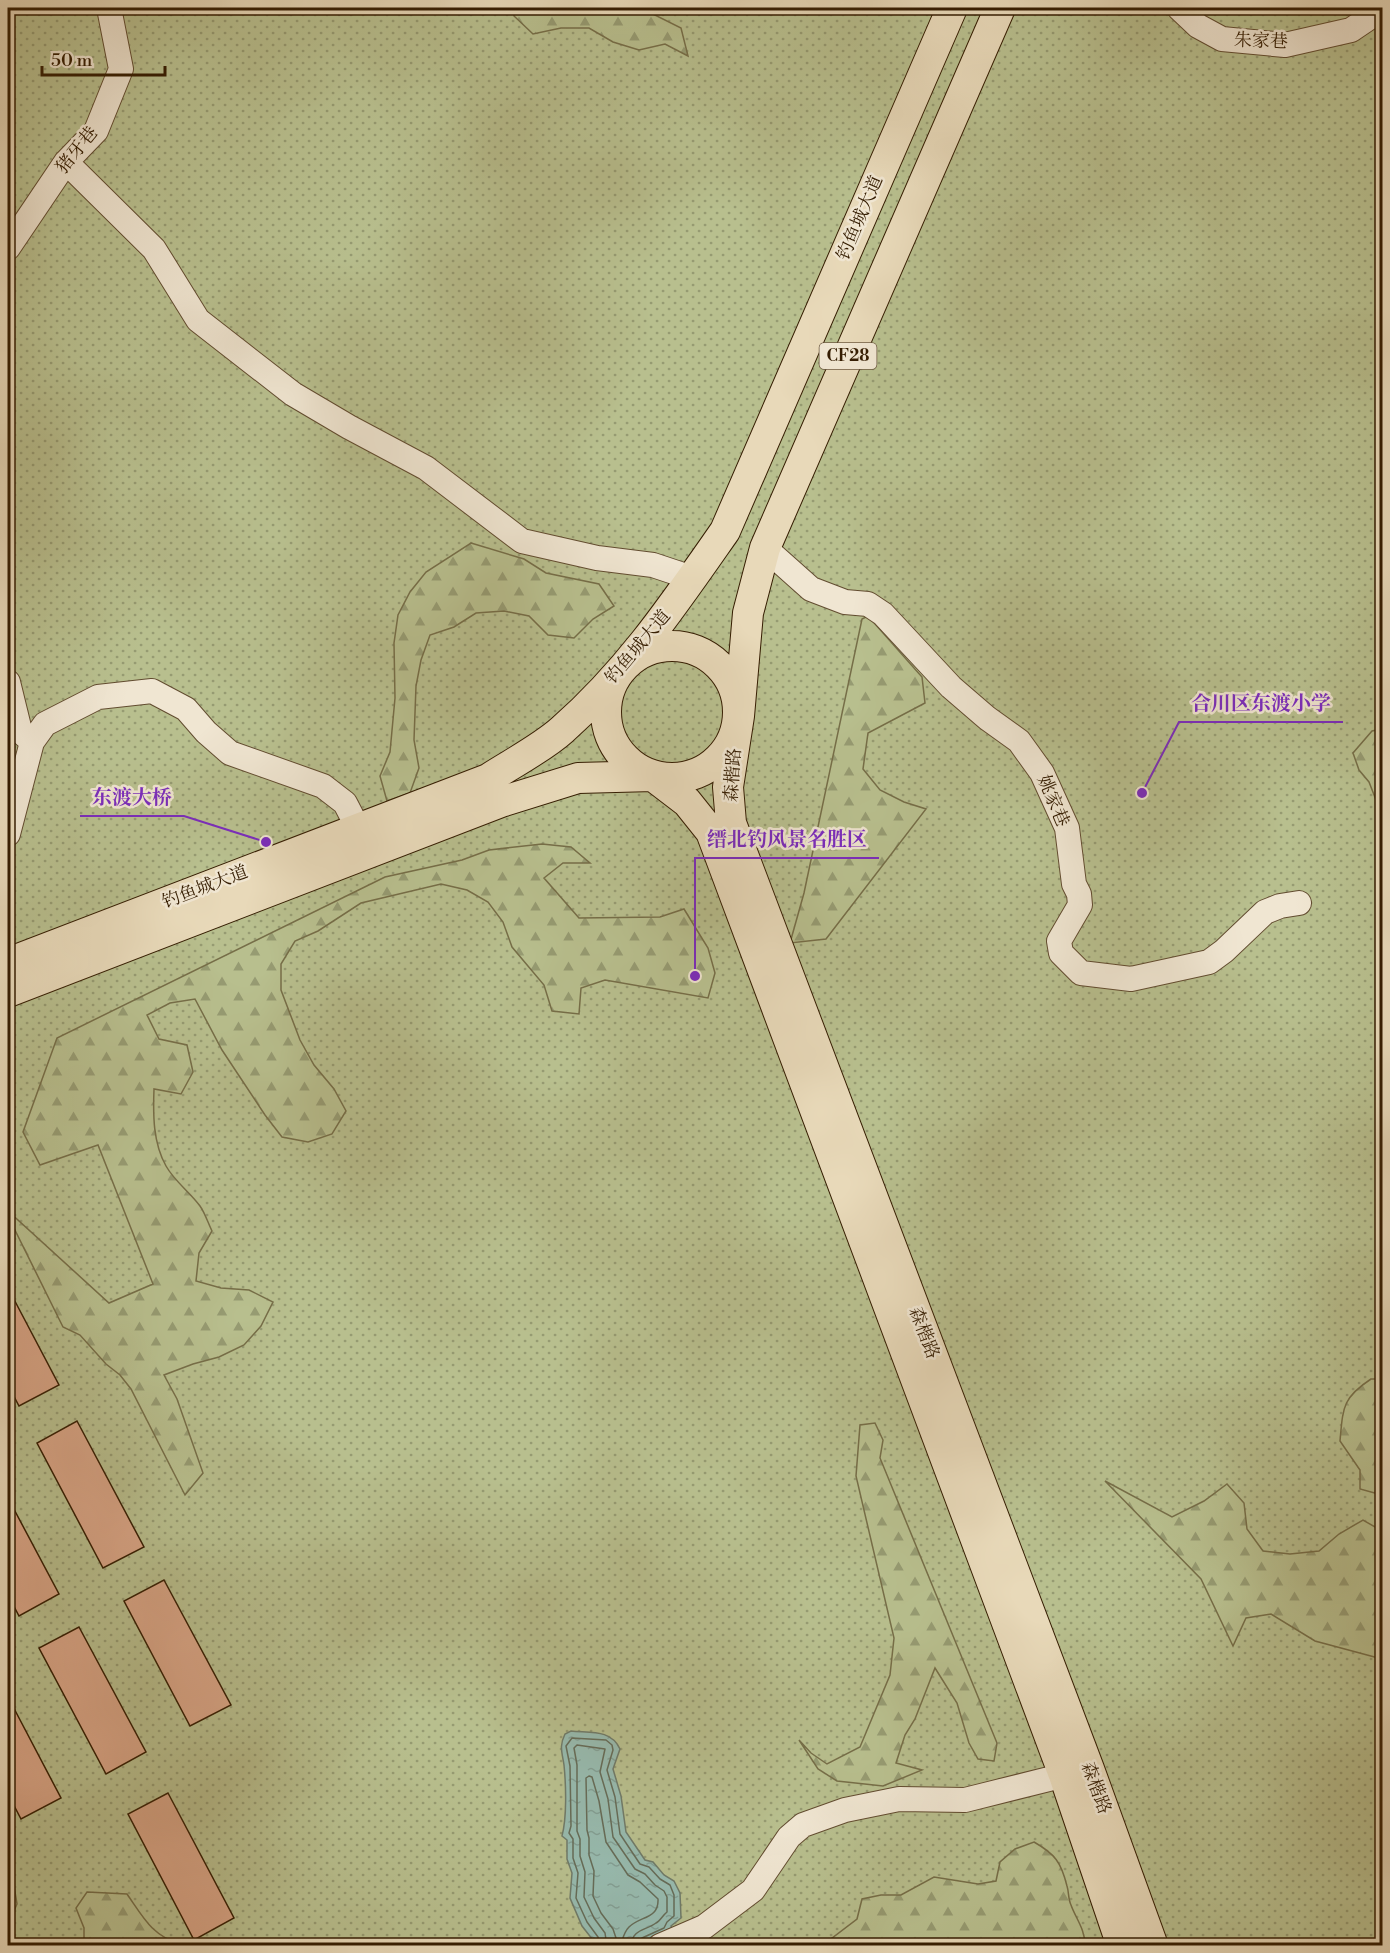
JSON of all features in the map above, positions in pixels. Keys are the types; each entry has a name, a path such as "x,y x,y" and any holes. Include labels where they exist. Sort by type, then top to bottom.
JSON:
{"main road":[{"name":"钓鱼城大道","path":"10,981 358,828 489,779 560,732 630,662 673,607 725,531 952,8"},
{"name":"CF28","path":"738,716 748,613 765,548 1000,8"},
{"path":"670,646 692,649 711,659 727,674 736,694 738,716 735,734 726,751 713,764 694,775 674,779 653,776 634,766 620,752 610,735 606,715 609,695 617,677 630,662 649,651 670,646"},
{"name":"森楷路","path":"738,716 729,787 731,823 1077,1772 1122,1946"},
{"name":"钓鱼城大道","path":"10,981 501,802 578,778 653,776"},
{"name":"森楷路","path":"653,776 687,802 711,832 1077,1772 1153,1946"}],"street":[{"name":"猪牙巷","path":"8,248 66,162 96,131 121,69 109,8"},
{"name":"朱家巷","path":"1179,8 1198,26 1222,39 1285,45 1351,30 1383,9"},
{"path":"66,162 154,249 198,320 293,394 426,468 522,541 597,558 653,565 692,578"},
{"name":"姚家巷","path":"765,548 812,589 845,602 868,604 883,614 951,687 987,718 1019,741 1042,773 1067,828 1074,884 1079,894 1080,905 1059,941 1061,953 1081,973 1131,979 1209,962 1265,912 1280,906 1299,903"},
{"path":"8,682 20,731 32,742"},
{"path":"8,834 32,742 45,724 98,698 152,691 186,709 206,732 230,753 323,786 345,803 358,828"},
{"path":"662,1945 704,1927 753,1890 789,1837 803,1825 845,1810 899,1799 965,1800 1077,1772"}],"green space":[{"path":"8,8 1382,8 1382,1945 8,1945"},
{"path":"514,8 641,8 681,28 688,56 665,44 639,50 613,42 589,28 561,28 533,34 514,16"},
{"path":"471,543 524,559 546,573 599,584 614,606 593,619 574,638 548,635 529,616 504,611 476,613 454,627 430,635 421,660 416,686 414,740 419,768 410,793 387,801 380,776 390,752 395,698 394,643 398,615 410,592 426,572"},
{"path":"868,616 922,677 925,703 868,733 863,769 880,790 904,802 926,809 826,939 790,943 804,893 862,619"},
{"path":"1382,729 1382,829 1378,825 1376,800 1369,782 1359,770 1353,753 1372,731"},
{"path":"542,844 571,847 590,863 563,863 544,878 579,918 660,917 684,909 708,948 715,973 708,998 605,980 581,988 579,1014 552,1011 544,985 512,947 503,922 488,902 467,890 441,884 361,903 318,931 295,941 281,964 281,990 300,1040 314,1065 334,1089 346,1111 332,1134 308,1142 282,1137 222,1050 195,999 170,1003 147,1015 159,1039 187,1045 193,1072 181,1094 154,1089 154,1109 158,1148 166,1166 200,1206 212,1231 199,1253 196,1281 221,1288 249,1290 273,1302 261,1326 244,1345 219,1357 164,1375 177,1399 203,1473 185,1495 131,1389 80,1335 63,1327 8,1216 8,1211 109,1303 153,1284 98,1145 40,1165 23,1132 57,1038 385,877 462,860 489,850"},
{"path":"1371,1379 1382,1379 1382,1495 1360,1489 1360,1470 1340,1441 1343,1412 1349,1398"},
{"path":"875,1423 883,1440 880,1458 997,1743 994,1761 978,1759 969,1743 957,1703 935,1668 915,1719 905,1735 896,1763 922,1770 883,1786 837,1781 818,1769 799,1740 811,1753 827,1764 860,1747 890,1675 894,1638 856,1476 860,1425"},
{"path":"1105,1481 1172,1517 1204,1501 1227,1484 1244,1503 1247,1529 1263,1551 1290,1554 1319,1551 1339,1534 1363,1520 1382,1531 1382,1659 1315,1641 1271,1614 1246,1618 1233,1646 1201,1579"},
{"path":"1034,1842 1052,1855 1059,1865 1068,1888 1070,1903 1084,1934 1085,1945 942,1946 937,1942 933,1946 843,1946 827,1942 857,1919 862,1899 881,1895 901,1895 934,1877 978,1884 996,1881 1000,1862 1015,1849"},
{"path":"8,1850 17,1904 10,1920 14,1945 8,1945"},
{"path":"87,1892 127,1894 155,1931 181,1945 84,1945 84,1928 76,1908"}],"water":[{"path":"571,1731 599,1733 606,1735 616,1743 620,1749 613,1769 621,1796 626,1832 645,1860 653,1862 664,1875 674,1881 680,1893 681,1918 671,1926 673,1931 639,1945 594,1945 593,1940 582,1926 570,1898 572,1873 567,1859 567,1840 562,1836 566,1801 562,1746 565,1734"}],"building":[{"path":"8,1288 59,1385 19,1406 8,1385"},
{"path":"77,1421 144,1547 103,1568 37,1443"},
{"path":"8,1498 59,1594 19,1616 8,1595"},
{"path":"164,1580 231,1705 190,1726 124,1601"},
{"path":"79,1627 146,1752 106,1774 39,1648"},
{"path":"8,1697 61,1798 21,1819 8,1794"},
{"path":"168,1793 234,1918 194,1940 128,1814"}],"place":[{"name":"合川区东渡小学","path":"1142,793"},
{"name":"东渡大桥","path":"266,842"},
{"name":"缙北钓风景名胜区","path":"695,976"}]}
